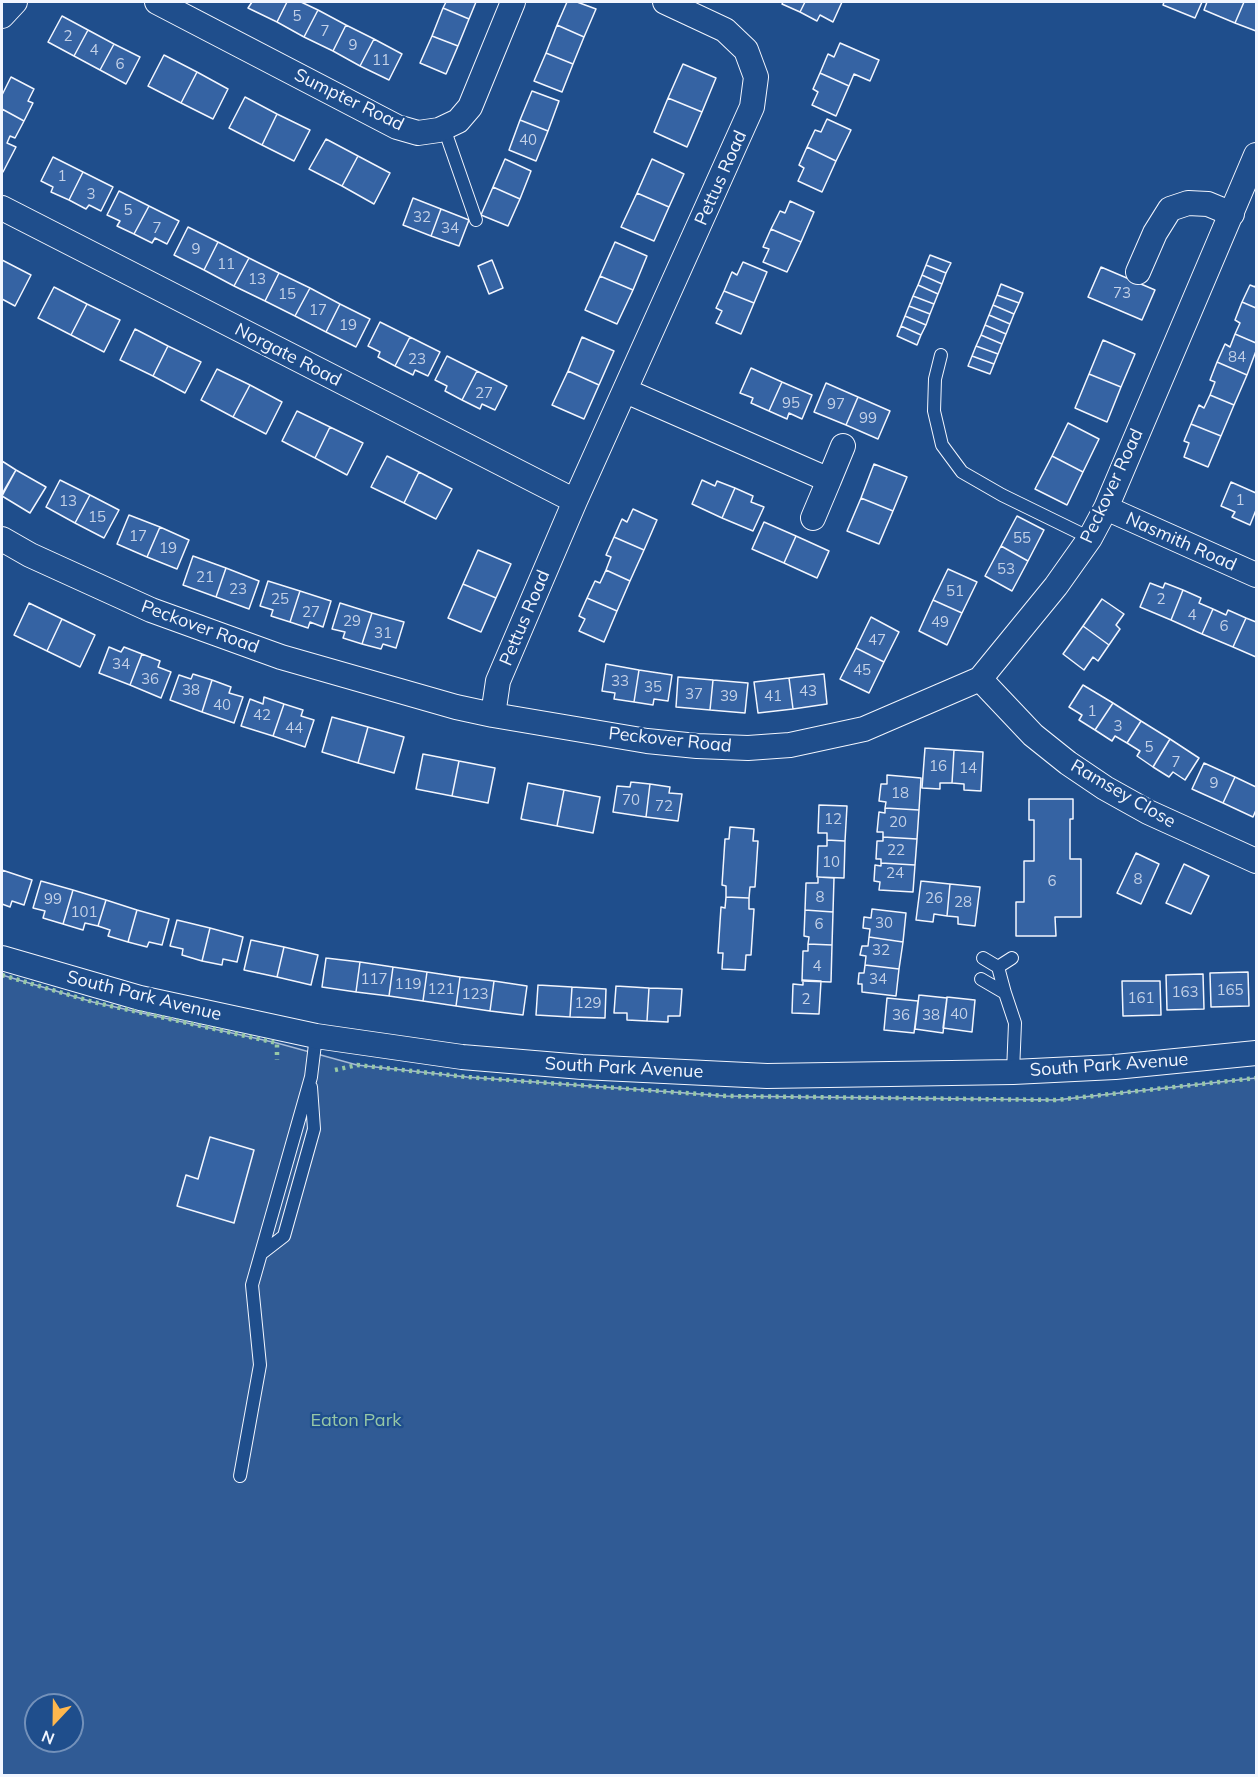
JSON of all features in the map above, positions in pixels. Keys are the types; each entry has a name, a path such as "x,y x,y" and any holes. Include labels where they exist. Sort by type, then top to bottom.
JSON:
{"street":[{"path":"2,16 15,2"},
{"name":"Sumpter Road","path":"157,2 397,127 418,133 439,130 458,122 470,107 513,2"},
{"name":"Pettus Road","path":"493,716 498,681 575,501 752,107 756,77 746,50 725,30 664,2"},
{"name":"Peckover Road","path":"2,539 30,555 162,614 281,657 493,716 647,741 748,748 790,745 864,729 980,679 1056,586 1090,538 1106,508 1257,155"},
{"path":"1138,272 1155,233 1170,209 1188,203 1208,204 1232,214"},
{"name":"Norgate Road","path":"2,208 575,501"},
{"path":"626,391 829,480"},
{"path":"813,518 843,446"},
{"name":"Nasmith Road","path":"1106,508 1257,575"},
{"name":"Ramsey Close","path":"980,679 1034,735 1068,763 1105,788 1148,812 1257,861"},
{"name":"South Park Avenue","path":"2,958 140,998 316,1036 462,1057 582,1068 767,1076 1013,1072 1115,1067 1257,1053"}],"lane":[{"path":"444,128 476,220"},
{"path":"941,355 935,379 934,411 942,445 962,472 1002,495 1090,538"},
{"path":"983,958 998,967 1016,1023 1013,1072"},
{"path":"998,967 1012,958"},
{"path":"981,979 1005,993"},
{"path":"240,1476 260,1365 252,1285 261,1253 284,1236 314,1129 310,1077 316,1036"}],"shaded area":[{"name":"Eaton Park","path":"2,975 93,1002 277,1043 357,1065 467,1077 726,1096 1056,1100 1256,1078 1256,1775 2,1775"}],"building":[{"path":"252,2 287,2 277,22 248,8"},
{"path":"287,2 301,2 318,10 304,37 277,22"},
{"path":"446,2 476,2 469,19 443,8"},
{"path":"567,2 577,2 596,9 584,37 557,25"},
{"path":"783,2 805,2 800,12 782,4"},
{"path":"805,2 842,2 833,22 820,15 817,21 800,12"},
{"path":"1164,2 1202,2 1195,18 1163,5"},
{"path":"1207,2 1244,2 1235,23 1204,10"},
{"path":"1244,2 1256,2 1256,31 1235,23"},
{"path":"443,8 469,19 458,46 432,36"},
{"path":"318,10 346,25 333,51 304,37"},
{"path":"62,16 88,30 74,56 48,42"},
{"path":"346,25 374,39 360,66 333,51"},
{"path":"557,25 584,37 573,64 546,53"},
{"path":"88,30 114,44 100,70 74,56"},
{"path":"432,36 458,46 446,74 420,63"},
{"path":"374,39 402,54 389,80 360,66"},
{"path":"840,43 879,60 870,81 854,74 849,86 820,73 828,54 834,57"},
{"path":"114,44 140,57 126,84 100,70"},
{"path":"546,53 573,64 562,92 534,81"},
{"path":"164,55 197,72 181,103 148,86"},
{"path":"683,64 716,78 702,112 668,98"},
{"path":"197,72 228,89 213,119 181,103"},
{"path":"820,73 849,86 836,116 812,105 818,92 813,89"},
{"path":"11,77 34,89 28,101 33,103 24,121 2,109 2,95"},
{"path":"532,91 559,101 548,131 520,120"},
{"path":"245,97 277,114 262,145 229,128"},
{"path":"668,98 702,112 687,147 654,132"},
{"path":"2,109 24,121 15,138 10,136 7,143 16,147 3,172 2,171"},
{"path":"277,114 310,130 294,161 262,145"},
{"path":"827,119 851,130 836,161 807,147 815,130 821,132"},
{"path":"520,120 548,131 536,161 509,150"},
{"path":"326,139 358,156 342,186 309,169"},
{"path":"807,147 836,161 822,192 798,181 804,168 799,165"},
{"path":"358,156 390,173 374,204 342,186"},
{"path":"53,157 83,172 69,200 51,192 53,187 41,181"},
{"path":"505,159 531,171 520,199 493,187"},
{"path":"652,159 684,174 669,207 637,193"},
{"path":"83,172 113,187 101,211 89,205 86,209 69,200"},
{"path":"493,187 520,199 508,226 481,215"},
{"path":"119,191 149,206 134,234 117,226 120,221 107,215"},
{"path":"637,193 669,207 654,241 621,227"},
{"path":"413,198 441,209 431,236 403,225"},
{"path":"790,201 814,212 801,242 771,229 780,211 785,213"},
{"path":"149,206 179,221 167,244 155,238 152,243 134,234"},
{"path":"441,209 469,220 459,246 431,236"},
{"path":"188,227 218,242 204,270 174,255"},
{"path":"771,229 801,242 787,272 763,262 769,249 763,247"},
{"path":"218,242 249,258 234,286 204,270"},
{"path":"615,242 647,256 633,290 600,276"},
{"path":"930,255 951,263 946,273 926,265"},
{"path":"249,258 279,273 265,301 234,286"},
{"path":"2,260 31,275 15,306 2,299"},
{"path":"492,260 503,288 489,294 478,266"},
{"path":"743,262 767,272 754,303 724,291 732,272 737,275"},
{"path":"926,265 946,273 942,284 922,275"},
{"path":"1101,267 1155,290 1142,320 1088,297"},
{"path":"279,273 310,288 295,316 265,301"},
{"path":"922,275 942,284 938,294 918,285"},
{"path":"600,276 633,290 617,324 585,310"},
{"path":"1001,284 1023,293 1019,303 997,295"},
{"path":"1256,284 1256,308 1242,302 1250,285 1255,287"},
{"path":"918,285 938,294 934,304 913,296"},
{"path":"54,287 87,304 71,335 38,318"},
{"path":"310,288 340,304 326,332 295,316"},
{"path":"724,291 754,303 741,334 716,323 722,311 716,308"},
{"path":"997,295 1019,303 1014,314 993,305"},
{"path":"913,296 934,304 930,314 909,306"},
{"path":"1242,302 1256,308 1256,343 1235,334 1240,323 1235,320"},
{"path":"87,304 120,320 104,352 71,335"},
{"path":"340,304 370,319 356,347 326,332"},
{"path":"993,305 1014,314 1010,324 989,315"},
{"path":"909,306 930,314 926,325 905,316"},
{"path":"989,315 1010,324 1006,334 985,325"},
{"path":"905,316 926,325 921,335 901,326"},
{"path":"380,322 410,337 395,366 378,357 380,352 368,346"},
{"path":"985,325 1006,334 1002,344 981,335"},
{"path":"901,326 921,335 917,345 897,336"},
{"path":"135,329 168,346 153,376 120,360"},
{"path":"1235,334 1256,343 1256,351 1247,375 1217,362 1225,344 1230,347"},
{"path":"981,335 1002,344 998,354 976,346"},
{"path":"410,337 440,352 428,376 415,370 413,375 395,366"},
{"path":"582,337 614,351 599,385 568,371"},
{"path":"1103,340 1135,354 1121,387 1089,374"},
{"path":"168,346 201,362 185,393 153,376"},
{"path":"976,346 998,354 994,364 972,356"},
{"path":"447,356 477,371 462,400 445,391 447,386 435,380"},
{"path":"972,356 994,364 990,374 968,366"},
{"path":"1217,362 1247,375 1234,405 1210,395 1215,382 1210,380"},
{"path":"751,368 782,382 769,411 751,403 753,398 740,393"},
{"path":"217,369 250,385 233,417 201,400"},
{"path":"477,371 507,386 495,410 482,404 480,409 462,400"},
{"path":"568,371 599,385 584,419 552,405"},
{"path":"1089,374 1121,387 1107,422 1075,408"},
{"path":"782,382 812,395 802,419 789,413 787,419 769,411"},
{"path":"826,383 858,397 846,425 814,412"},
{"path":"250,385 282,402 266,434 233,417"},
{"path":"1210,395 1234,405 1221,436 1191,424 1199,405 1204,408"},
{"path":"858,397 890,411 878,439 846,425"},
{"path":"297,411 330,427 315,458 282,441"},
{"path":"1068,423 1099,439 1083,472 1052,456"},
{"path":"1191,424 1221,436 1208,467 1184,457 1189,443 1184,441"},
{"path":"330,427 363,443 347,475 315,458"},
{"path":"387,456 419,472 404,503 371,487"},
{"path":"1052,456 1083,472 1067,505 1035,489"},
{"path":"2,461 16,470 2,494"},
{"path":"874,464 907,477 893,511 861,498"},
{"path":"16,470 46,487 30,513 2,496"},
{"path":"419,472 452,489 436,519 404,503"},
{"path":"60,480 90,495 75,523 46,507"},
{"path":"702,480 715,486 717,481 735,488 722,518 692,504"},
{"path":"1231,482 1256,493 1256,510 1250,525 1232,517 1235,512 1221,506"},
{"path":"735,488 753,496 751,502 764,507 753,531 722,518"},
{"path":"90,495 119,510 104,538 75,523"},
{"path":"861,498 893,511 879,544 847,531"},
{"path":"633,509 657,520 644,550 614,537 622,519 627,522"},
{"path":"129,515 160,527 147,557 117,544"},
{"path":"1017,516 1044,530 1028,561 1001,546"},
{"path":"764,522 796,536 784,563 752,549"},
{"path":"160,527 189,540 177,569 147,557"},
{"path":"796,536 829,551 817,578 784,563"},
{"path":"614,537 644,550 630,581 606,570 611,557 606,555"},
{"path":"1001,546 1028,561 1012,591 985,576"},
{"path":"478,550 511,564 496,598 463,584"},
{"path":"193,556 226,568 216,597 183,585"},
{"path":"226,568 259,581 249,609 216,597"},
{"path":"948,569 977,582 962,613 933,600"},
{"path":"606,570 630,581 617,611 587,598 595,581 600,583"},
{"path":"268,581 300,591 290,622 271,616 273,610 260,606"},
{"path":"1150,583 1163,588 1165,583 1183,590 1171,620 1140,607"},
{"path":"463,584 496,598 481,632 448,618"},
{"path":"1183,590 1201,598 1199,603 1213,609 1202,634 1171,620"},
{"path":"300,591 331,601 323,627 310,622 308,628 290,622"},
{"path":"587,598 617,611 604,642 579,631 585,619 579,616"},
{"path":"1102,599 1124,614 1116,625 1120,629 1109,645 1083,626"},
{"path":"933,600 962,613 947,645 919,631"},
{"path":"29,603 62,619 47,651 14,635"},
{"path":"340,603 372,613 362,644 343,638 345,632 332,629"},
{"path":"1213,609 1226,615 1228,610 1246,618 1233,647 1202,634"},
{"path":"372,613 404,622 396,648 383,644 381,649 362,644"},
{"path":"871,617 899,632 884,662 856,648"},
{"path":"1246,618 1256,622 1256,657 1233,647"},
{"path":"62,619 95,635 80,667 47,651"},
{"path":"1083,626 1109,645 1098,661 1093,657 1084,670 1063,654"},
{"path":"109,647 121,652 124,647 142,654 130,685 99,673"},
{"path":"856,648 884,662 869,693 840,679"},
{"path":"142,654 160,661 158,667 171,672 161,698 130,685"},
{"path":"606,664 639,670 634,702 614,699 615,693 602,691"},
{"path":"639,670 672,675 668,701 654,699 653,705 634,702"},
{"path":"193,674 212,680 202,712 170,700 179,675 191,679"},
{"path":"824,674 827,704 793,709 789,678"},
{"path":"678,677 713,680 710,710 676,707"},
{"path":"789,678 793,709 758,713 754,682"},
{"path":"212,680 231,687 229,693 243,697 234,723 202,712"},
{"path":"713,680 748,683 745,713 710,710"},
{"path":"1083,685 1113,703 1095,730 1079,720 1082,715 1069,707"},
{"path":"264,697 284,704 273,736 241,726 250,699 263,704"},
{"path":"1113,703 1141,721 1127,743 1115,736 1112,741 1095,730"},
{"path":"284,704 303,710 301,716 314,720 305,747 273,736"},
{"path":"332,717 368,727 358,763 322,752"},
{"path":"1141,721 1170,739 1153,767 1137,756 1140,751 1127,743"},
{"path":"368,727 404,737 394,773 358,763"},
{"path":"1170,739 1199,758 1185,780 1173,772 1169,777 1153,767"},
{"path":"925,748 954,750 952,783 940,783 940,789 922,788"},
{"path":"954,750 983,752 981,791 964,790 964,784 952,783"},
{"path":"423,754 459,761 452,796 416,789"},
{"path":"459,761 495,768 488,803 452,796"},
{"path":"1204,763 1235,777 1223,803 1192,789"},
{"path":"887,775 921,778 919,810 885,808 886,802 879,801 881,784 887,784"},
{"path":"1235,777 1256,787 1256,810 1253,817 1223,803"},
{"path":"631,782 650,784 646,817 613,812 617,786 630,787"},
{"path":"528,783 564,790 557,826 521,819"},
{"path":"650,784 670,787 669,793 682,794 678,821 646,817"},
{"path":"564,790 600,797 593,833 557,826"},
{"path":"1029,799 1073,799 1073,819 1070,819 1070,859 1081,859 1081,917 1055,917 1056,936 1016,936 1016,902 1024,902 1024,861 1034,861 1034,820 1029,820"},
{"path":"819,805 847,806 845,841 827,840 827,833 818,833"},
{"path":"885,808 919,810 917,839 883,837 883,832 877,832 879,812 885,813"},
{"path":"730,827 754,829 753,841 758,841 755,887 750,887 749,898 726,897 726,886 722,885 725,839 729,839"},
{"path":"883,837 917,839 915,865 881,863 881,859 876,859 877,841 883,841"},
{"path":"827,840 845,841 844,878 817,877 818,846 827,846"},
{"path":"1136,853 1159,864 1141,904 1117,893"},
{"path":"881,863 915,865 913,892 879,890 880,882 874,881 875,865 881,866"},
{"path":"1184,864 1209,876 1191,914 1166,903"},
{"path":"2,870 32,880 24,905 12,901 10,907 2,904"},
{"path":"818,877 834,878 833,912 805,910 806,883 818,883"},
{"path":"41,881 73,890 63,924 43,918 45,911 33,908"},
{"path":"921,881 950,884 947,916 934,914 933,922 916,920"},
{"path":"950,884 980,887 975,926 958,924 958,917 947,916"},
{"path":"73,890 106,900 98,926 85,923 83,930 63,924"},
{"path":"726,897 749,898 749,909 754,909 751,955 746,955 745,970 722,969 723,953 718,953 721,907 725,908"},
{"path":"106,900 137,910 128,942 108,936 110,930 98,926"},
{"path":"872,909 906,913 903,942 869,937 870,929 863,928 864,917 871,918"},
{"path":"137,910 169,919 162,945 149,942 147,947 128,942"},
{"path":"805,910 833,912 832,945 808,944 809,937 804,936"},
{"path":"177,920 210,928 202,961 182,955 183,949 170,946"},
{"path":"210,928 243,937 237,962 223,959 222,965 202,961"},
{"path":"869,937 903,942 899,969 865,965 866,956 860,955 862,946 868,946"},
{"path":"251,940 284,947 277,977 244,970"},
{"path":"808,944 832,945 831,982 802,981 803,951 808,951"},
{"path":"284,947 318,955 311,985 277,977"},
{"path":"326,958 360,962 356,992 322,987"},
{"path":"360,962 393,967 389,996 356,992"},
{"path":"865,965 899,969 896,996 862,992 862,984 858,984 859,973 864,973"},
{"path":"393,967 427,972 423,1001 389,996"},
{"path":"427,972 460,977 456,1006 423,1001"},
{"path":"1248,972 1249,1006 1211,1007 1210,973"},
{"path":"1203,974 1204,1009 1167,1010 1166,975"},
{"path":"460,977 494,981 490,1011 456,1006"},
{"path":"803,980 821,981 819,1014 792,1013 793,984 803,985"},
{"path":"494,981 527,986 523,1015 490,1011"},
{"path":"1122,981 1160,981 1161,1015 1123,1016"},
{"path":"538,985 572,987 570,1017 536,1015"},
{"path":"616,986 649,988 647,1021 627,1020 627,1013 614,1013"},
{"path":"572,987 606,989 605,1018 570,1017"},
{"path":"649,988 682,989 680,1016 668,1016 668,1022 647,1021"},
{"path":"919,995 947,998 943,1033 915,1029"},
{"path":"947,997 975,1000 972,1032 943,1028"},
{"path":"887,998 918,1001 914,1033 884,1030"},
{"path":"210,1137 254,1150 234,1223 177,1206 186,1175 198,1179"}],"hedge":[{"path":"2,975 93,1002 277,1043 277,1060"},
{"path":"335,1070 357,1065 467,1077 726,1096 1056,1100 1256,1078"}]}
